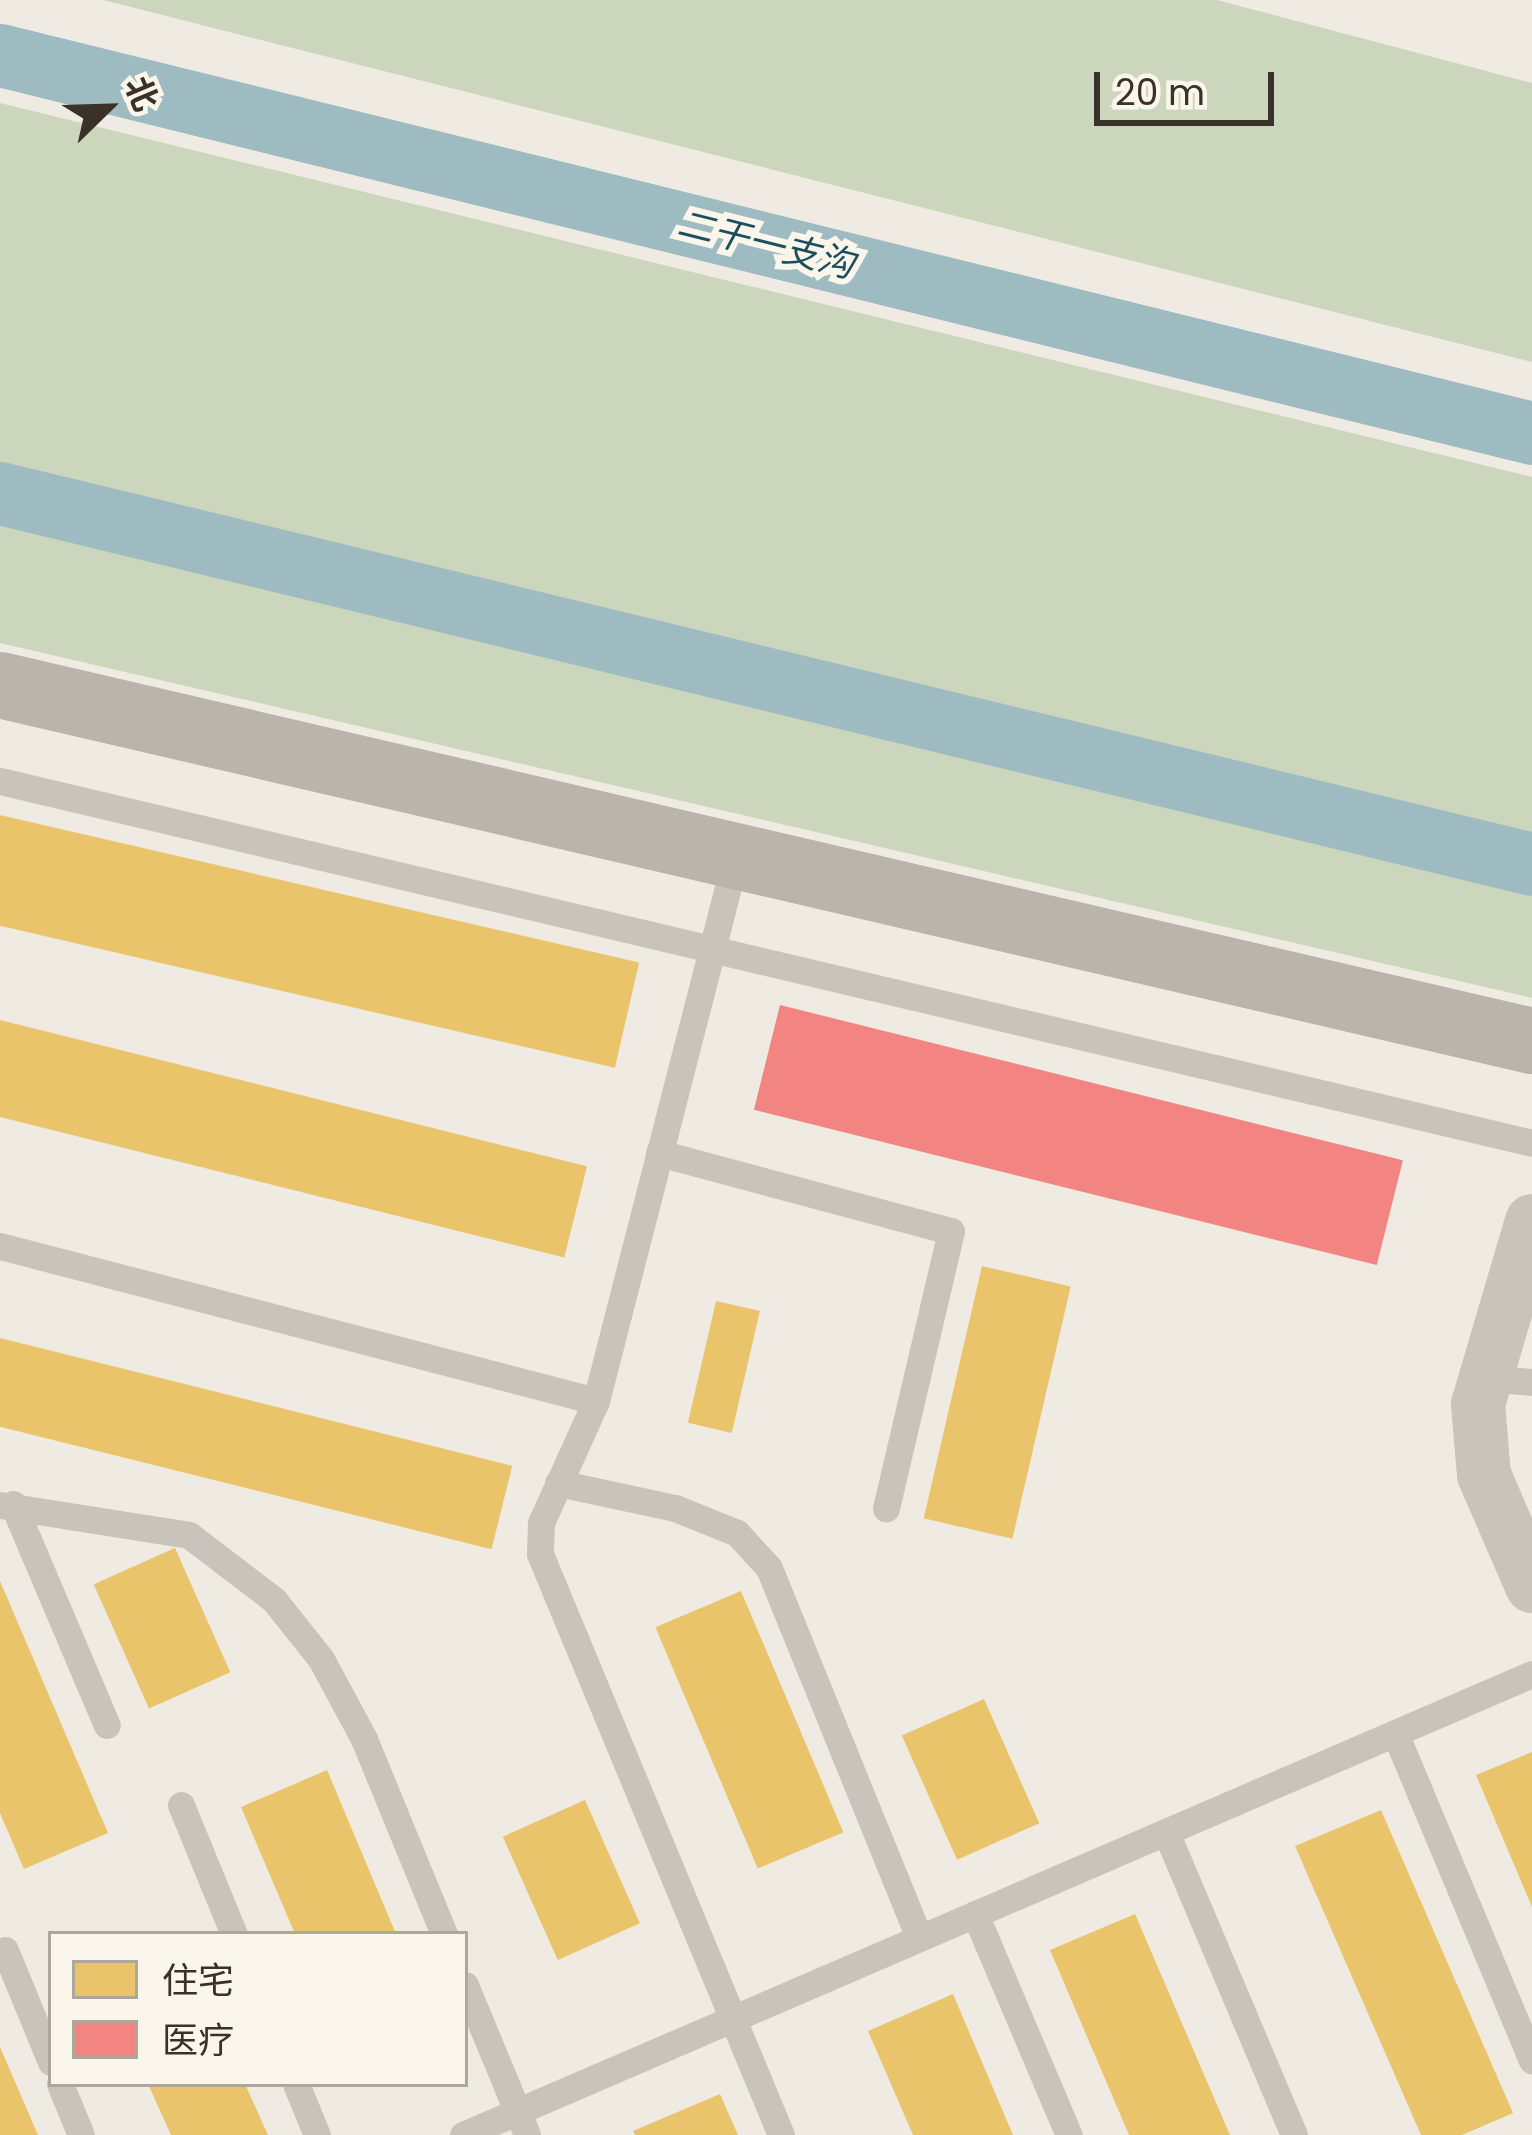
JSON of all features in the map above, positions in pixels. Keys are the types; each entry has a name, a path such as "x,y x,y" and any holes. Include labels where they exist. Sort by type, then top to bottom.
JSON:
{"main road":[{"path":"0,685 1532,1041"}],"street":[{"path":"1532,1221 1509,1380 1478,1404 1484,1475 1532,1586"}],"lane":[{"path":"0,781 1532,1143"},
{"path":"736,856 596,1400 541,1523 540,1554 781,2135"},
{"path":"659,1153 951,1231 886,1509"},
{"path":"0,1246 596,1400"},
{"path":"558,1483 675,1508 736,1533 769,1568 920,1938"},
{"path":"7,1504 107,1725"},
{"path":"7,1504 189,1535 274,1600 321,1659 364,1739 443,1931"},
{"path":"463,2135 522,2123 733,2018 1532,1674"},
{"path":"1396,1733 1532,2062"},
{"path":"181,1804 233,1931"},
{"path":"1166,1832 1294,2135"},
{"path":"975,1914 1069,2135"},
{"path":"5,1950 48,2055"},
{"path":"468,1992 522,2123"},
{"path":"61,2087 81,2135"},
{"path":"297,2087 316,2135"}],"green space":[{"path":"103,0 1217,0 1532,83 1532,362"},
{"path":"0,103 1532,477 1532,998 0,643"}],"building: 住宅":[{"path":"0,815 639,963 615,1068 0,926"},
{"path":"0,1020 587,1166 564,1258 0,1117"},
{"path":"982,1266 1071,1286 1012,1539 924,1518"},
{"path":"716,1301 760,1311 732,1433 688,1423"},
{"path":"0,1338 512,1466 492,1549 0,1427"},
{"path":"175,1548 230,1672 149,1708 94,1584"},
{"path":"0,1581 108,1833 24,1869 0,1813"},
{"path":"741,1591 843,1832 758,1869 655,1627"},
{"path":"984,1699 1039,1823 957,1860 902,1736"},
{"path":"1532,1752 1532,1907 1476,1775"},
{"path":"327,1770 395,1931 294,1931 241,1807"},
{"path":"585,1800 640,1923 558,1960 503,1837"},
{"path":"1381,1810 1513,2113 1462,2135 1421,2135 1295,1846"},
{"path":"1135,1914 1230,2135 1129,2135 1050,1950"},
{"path":"953,1994 1013,2135 913,2135 868,2031"},
{"path":"0,2047 38,2135 0,2135"},
{"path":"149,2087 246,2087 268,2135 171,2135"},
{"path":"720,2094 738,2135 635,2135 633,2131"}],"building: 医疗":[{"path":"780,1005 1403,1160 1377,1265 754,1110"}],"waterway":[{"name":"二干一支沟","path":"0,55 1532,433"},
{"path":"0,493 1532,864"}]}
